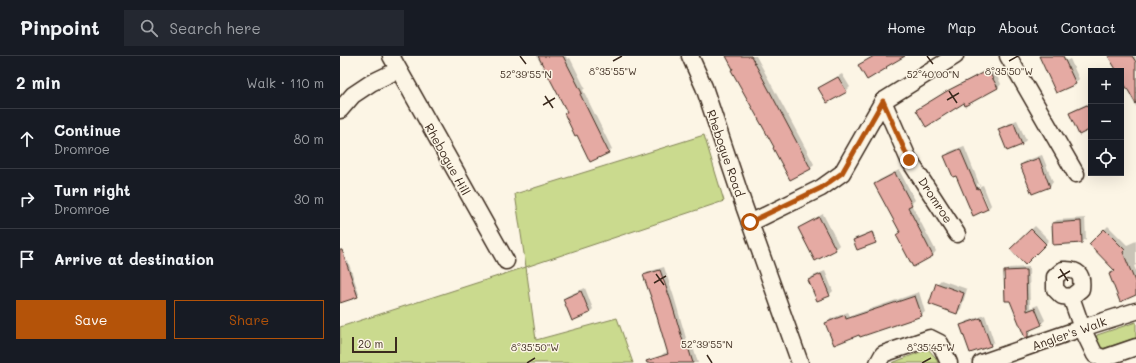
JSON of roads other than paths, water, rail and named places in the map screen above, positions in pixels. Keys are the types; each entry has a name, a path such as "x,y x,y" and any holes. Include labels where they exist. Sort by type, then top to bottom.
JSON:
{"street":[{"name":"Rhebogue Hill","path":"391,56 506,261"},
{"name":"Rhebogue Road","path":"690,56 704,87 800,363"},
{"path":"750,222 821,188 842,173 883,101 955,56"},
{"path":"1008,56 1076,174"},
{"path":"340,110 353,95 371,83 398,70"},
{"name":"Dromroe","path":"883,101 909,160 957,234"},
{"path":"1071,297 1082,328 1095,355 1104,358 1136,347"},
{"name":"Angler's Walk","path":"980,363 1136,311"},
{"path":"878,363 883,354 930,338 940,343 949,363"}]}
